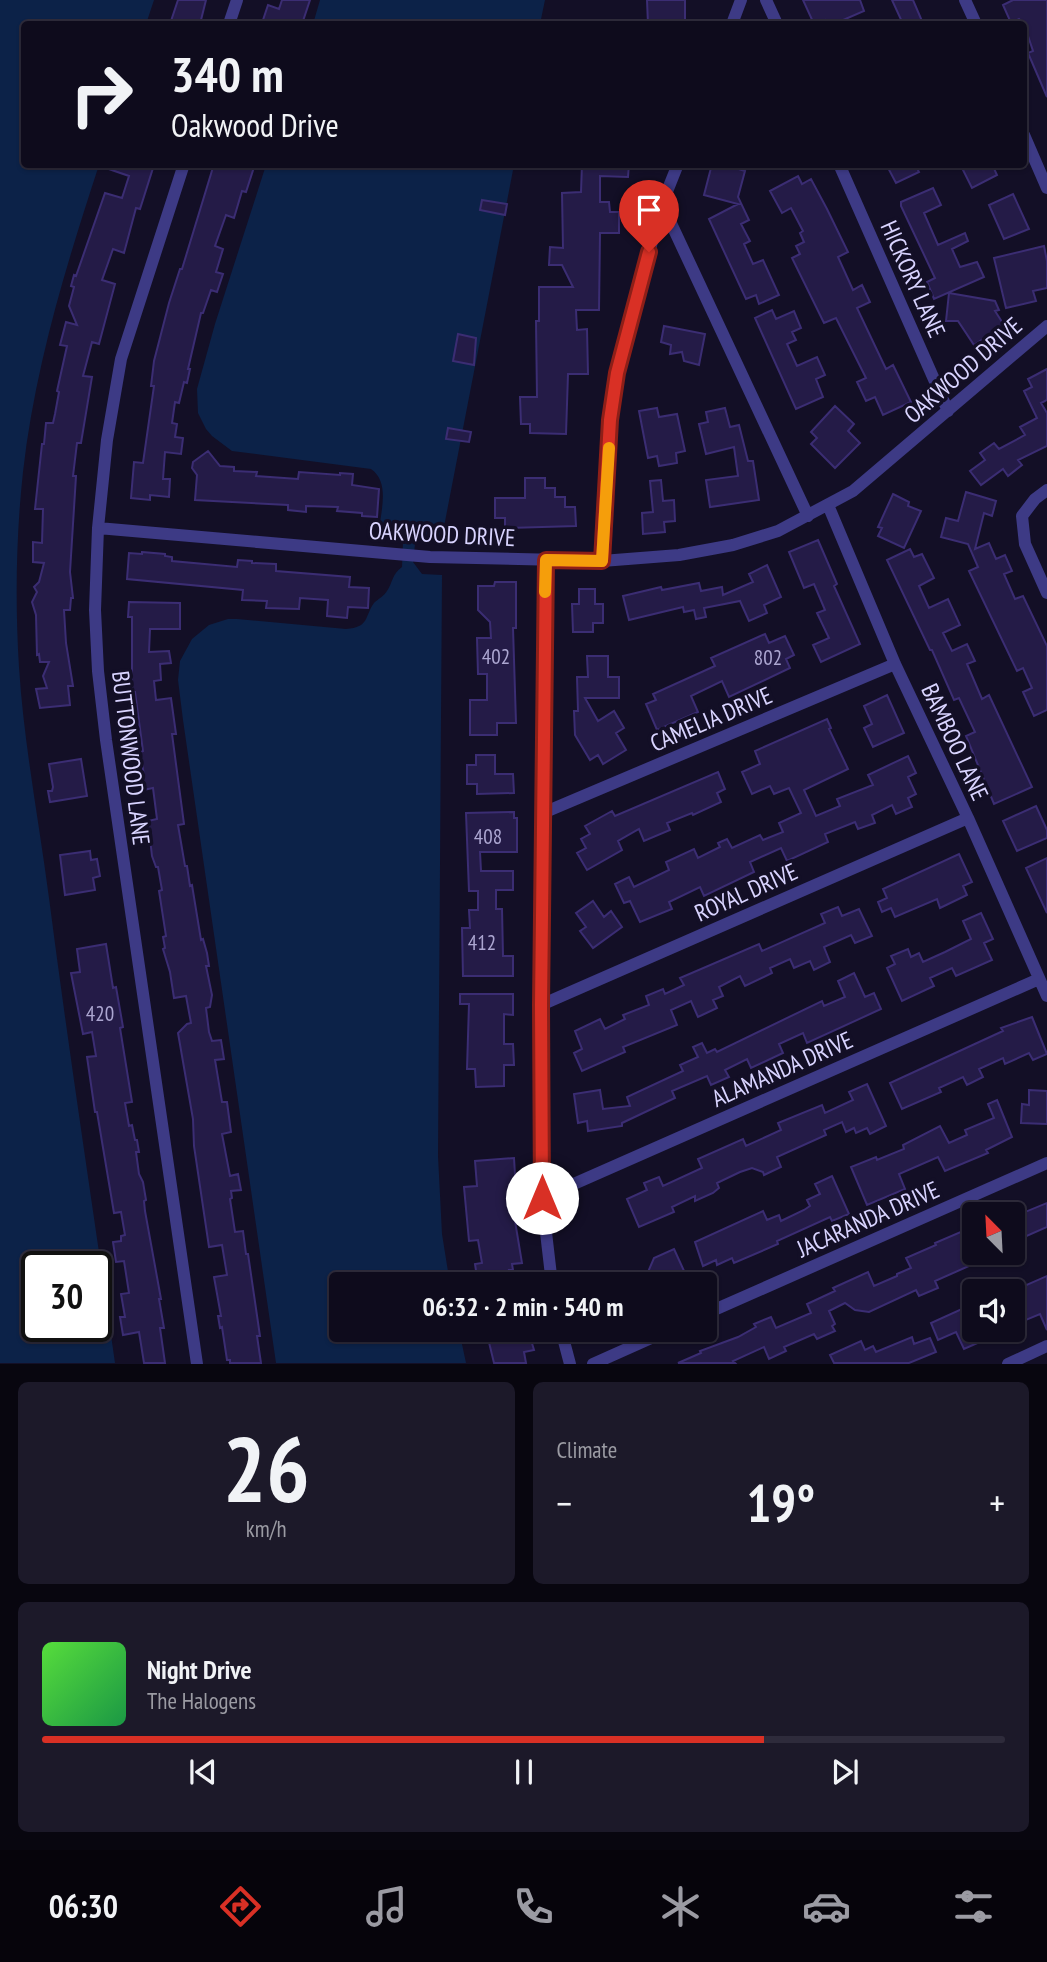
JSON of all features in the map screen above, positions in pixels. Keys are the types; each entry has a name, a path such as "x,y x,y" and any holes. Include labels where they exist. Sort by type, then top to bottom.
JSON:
{"street":[{"path":"230,21 237,0"},
{"path":"733,21 741,0"},
{"path":"766,0 776,21"},
{"path":"965,0 975,21"},
{"path":"1027,142 1047,188"},
{"name":"BUTTONWOOD LANE","path":"183,168 121,359 107,440 98,528 95,610 98,671 106,740 197,1363"},
{"path":"602,561 610,420 617,373 662,204 676,168"},
{"name":"HICKORY LANE","path":"841,168 948,411"},
{"path":"662,204 808,516"},
{"name":"OAKWOOD DRIVE","path":"98,528 430,557 602,561 679,555 733,545 778,531 853,491 1047,326"},
{"path":"1047,490 1035,499 1022,516 1025,544 1047,593"},
{"name":"BAMBOO LANE","path":"828,505 895,664 968,818 1047,996"},
{"path":"546,560 541,1005 542,1198 551,1272"},
{"name":"CAMELIA DRIVE","path":"543,813 895,664"},
{"name":"ROYAL DRIVE","path":"541,1005 968,818"},
{"name":"ALAMANDA DRIVE","path":"542,1198 1039,979"},
{"name":"JACARANDA DRIVE","path":"717,1309 1047,1163"},
{"path":"564,1342 570,1363"},
{"path":"593,1363 641,1342"},
{"path":"1008,1363 1047,1346"}],"water":[{"path":"0,0 154,0 147,21 21,21 21,168 98,168 64,279 35,394 21,496 17,619 21,696 28,754 99,1251 21,1251 21,1342 112,1342 115,1363 0,1363"},
{"path":"320,0 545,0 541,21 314,21"},
{"path":"265,168 513,168 442,537 425,537 415,544 413,562 422,574 442,575 438,1156 442,1234 448,1272 329,1272 329,1342 462,1342 466,1363 276,1363 183,720 178,680 180,661 192,639 209,625 228,619 346,629 363,624 374,603 386,593 394,575 402,567 403,542 396,532 379,531 381,481 371,469 232,451 206,429 198,413 197,389"}],"building":[{"path":"178,0 206,0 201,21 171,21"},
{"path":"282,0 310,0 303,21 263,20 268,5 279,9"},
{"path":"647,0 685,0 685,21 648,21"},
{"path":"803,0 860,0 864,11 841,21 813,21"},
{"path":"892,0 913,0 922,21 902,21"},
{"path":"1013,0 1047,0 1047,97 1028,53 1033,51 1027,33 1027,21 1010,21 1003,5"},
{"path":"106,168 153,168 140,209 136,208 124,253 113,249 102,280 115,284 99,344 92,342 83,376 92,377 81,443 77,443 73,476 76,476 70,572 73,598 70,610 64,610 73,686 68,686 70,705 40,708 36,689 47,688 43,676 49,662 40,662 39,654 37,655 36,615 32,602 37,592 34,587 39,582 44,563 33,562 33,542 42,543 43,509 35,509 42,444 46,423 53,423 55,414 67,346 60,345 66,322 77,325 69,306 74,275 76,276 105,193 122,198 129,176"},
{"path":"213,168 254,168 246,192 242,191 234,218 226,215 215,246 223,249 216,272 223,274 217,292 211,290 201,313 187,383 184,382 179,403 175,402 172,423 177,424 175,437 183,438 181,454 165,452 163,479 170,479 169,497 150,495 150,500 131,498 134,462 143,463 154,386 151,386 154,361 169,303"},
{"path":"582,168 629,168 628,177 600,176 600,202 609,202 610,212 619,212 619,233 600,233 599,310 576,310 577,330 587,329 588,374 568,374 566,434 530,433 530,424 521,424 520,397 537,397 536,321 539,321 539,287 573,287 562,265 549,265 550,247 563,248 562,193 581,192"},
{"path":"711,168 735,168 745,171 738,197 749,220 741,224 750,241 744,244 753,264 763,260 779,295 759,304 756,295 746,299 709,219 738,204 704,195"},
{"path":"888,168 917,168 919,172 896,183"},
{"path":"994,168 997,175 972,188 963,170"},
{"path":"798,176 802,184 811,179 827,209 848,252 838,257 853,290 862,285 870,302 857,308 886,369 893,365 911,402 883,415 875,397 866,401 857,382 866,378 836,318 824,323 792,258 800,254 796,246 804,242 800,233 803,231 791,208 782,213 770,191"},
{"path":"933,188 941,205 924,213 938,245 965,233 968,241 952,249 960,267 977,262 984,277 934,299 927,282 935,278 901,206 901,202"},
{"path":"1013,194 1029,229 1004,239 989,205"},
{"path":"482,200 507,204 505,215 480,210"},
{"path":"1044,246 1047,288 1033,291 1036,301 1006,308 994,258"},
{"path":"949,293 995,301 999,310 995,311 1004,325 974,345 958,321 946,321"},
{"path":"772,310 776,319 794,311 801,328 792,332 796,340 787,344 797,366 817,357 825,375 816,379 823,397 796,409 755,318"},
{"path":"664,326 705,334 699,365 684,361 682,352 670,354 671,345 661,342"},
{"path":"458,334 476,338 474,365 453,361"},
{"path":"1047,369 1047,400 1041,403 1047,413 1047,446 1018,460 1022,465 1008,476 1003,469 981,485 970,471 985,460 980,453 994,443 999,449 1025,435 1020,427 1037,418 1024,391 1032,387 1028,379"},
{"path":"835,406 854,424 848,431 860,443 835,468 811,444 817,438 811,432"},
{"path":"657,408 659,417 677,414 685,451 676,453 677,463 659,466 657,456 648,458 639,411"},
{"path":"725,408 730,427 739,425 748,461 753,461 759,500 710,507 706,480 738,476 734,447 706,454 699,424 708,422 706,412"},
{"path":"448,428 471,432 469,442 446,439"},
{"path":"208,451 220,466 234,467 234,471 257,472 256,476 298,479 299,472 353,474 352,485 379,489 377,517 337,511 338,507 306,506 306,512 288,510 288,505 195,500 197,475 192,468 193,462"},
{"path":"525,478 545,478 545,488 555,488 555,497 565,497 565,507 575,507 576,526 505,528 505,518 495,518 495,498 525,498"},
{"path":"661,480 663,501 674,500 675,521 664,522 665,532 643,534 642,513 653,512 650,481"},
{"path":"966,492 996,501 992,516 984,513 975,549 989,543 996,559 1005,555 1012,571 1004,574 1015,599 1023,596 1047,646 1047,710 1034,716 1023,692 1032,688 1023,668 1017,671 969,571 978,567 968,544 941,537 946,518 958,521"},
{"path":"893,494 909,502 908,506 921,511 904,548 878,536 882,528 878,527"},
{"path":"818,540 837,584 834,586 860,644 821,662 813,645 829,638 817,613 825,610 814,584 804,588 789,552"},
{"path":"910,549 914,557 922,554 934,578 919,586 929,608 948,599 960,625 943,633 952,651 967,644 975,661 967,664 982,699 989,695 1032,787 994,804 966,736 975,732 959,698 954,700 887,560"},
{"path":"129,553 165,554 172,557 172,561 237,567 238,560 252,561 276,564 276,571 350,577 349,587 369,588 368,608 348,607 347,618 327,616 328,600 300,598 299,609 266,608 267,601 242,600 243,590 127,579"},
{"path":"767,565 781,597 764,605 767,613 749,621 740,601 704,608 706,617 696,619 694,610 684,612 683,607 629,620 623,596 661,587 662,590 699,583 701,591 722,587 723,595 753,582 749,574"},
{"path":"495,582 516,582 516,628 513,628 516,723 497,723 497,735 470,735 470,700 487,700 487,674 478,674 477,638 491,638 490,622 478,610 478,586 494,586"},
{"path":"579,589 595,589 595,604 603,604 603,623 593,623 593,632 573,632 572,604 579,604"},
{"path":"129,602 180,603 180,629 150,629 149,652 169,651 171,663 160,664 161,680 154,681 156,700 171,698 176,734 172,734 184,824 178,825 201,940 203,939 209,966 206,966 212,995 210,1007 206,1008 209,1032 212,1041 221,1040 224,1059 215,1060 222,1102 227,1102 231,1132 222,1134 230,1176 238,1174 241,1190 231,1191 230,1199 235,1232 243,1231 248,1254 260,1336 257,1336 261,1363 230,1363 230,1360 227,1360 222,1327 220,1328 218,1316 221,1316 214,1277 227,1275 222,1245 209,1247 194,1146 193,1119 178,1033 191,1023 186,996 174,998 163,949 163,937 166,936 159,891 162,890 158,867 152,856 148,821 157,819 153,788 143,790 141,775 144,775 140,752 143,751 135,692 132,692 132,617 128,617"},
{"path":"765,634 769,643 785,636 794,655 786,659 790,668 729,697 722,681 691,696 698,712 657,730 646,704 656,700 653,694 715,666 711,658"},
{"path":"587,656 608,656 608,677 619,677 619,698 585,698 598,721 614,711 624,728 616,733 626,750 603,764 598,755 590,760 575,735 574,711 578,711 577,677 588,677"},
{"path":"887,695 904,733 873,747 864,728 872,724 864,706"},
{"path":"827,719 848,769 804,790 816,816 840,806 837,799 873,785 868,775 908,756 916,773 908,777 916,794 908,798 912,807 896,814 892,805 872,815 875,823 858,829 855,822 825,834 828,842 787,861 781,848 750,862 754,872 704,896 700,887 669,902 672,909 640,922 630,901 624,903 615,884 629,877 634,887 669,870 666,862 694,849 698,858 720,847 718,843 727,839 732,848 760,835 763,840 783,832 779,823 801,813 789,788 774,794 770,786 752,794 742,772 760,764 755,751"},
{"path":"476,755 495,755 495,774 513,774 514,793 477,794 477,784 467,784 467,765 476,765"},
{"path":"81,759 87,796 50,802 48,791 52,791 53,787 49,764"},
{"path":"718,772 725,789 717,793 721,802 667,823 670,830 644,841 639,829 618,841 622,850 587,870 577,853 586,848 581,839 590,834 585,826 612,811 615,816"},
{"path":"1036,806 1047,830 1047,838 1017,851 1003,821"},
{"path":"514,812 514,818 517,818 517,852 480,852 481,871 513,871 513,890 496,890 496,909 502,909 503,956 513,956 513,976 463,976 462,928 470,928 469,910 478,910 478,891 469,891 466,813"},
{"path":"90,851 91,860 97,859 100,876 93,878 95,890 65,895 60,855"},
{"path":"959,854 972,882 963,886 967,895 940,908 937,899 895,917 891,908 882,912 878,902 887,898 883,889"},
{"path":"1047,858 1047,913 1026,868"},
{"path":"593,901 604,917 611,911 622,927 593,948 580,931 586,927 576,913"},
{"path":"838,907 842,916 859,909 872,936 855,943 851,935 824,947 830,962 814,970 810,961 794,968 790,959 770,968 772,973 745,986 740,976 719,987 723,996 713,1000 717,1008 698,1017 691,1001 671,1010 677,1025 623,1047 625,1052 582,1071 574,1053 582,1049 575,1031 600,1019 605,1029 625,1019 623,1015 649,1005 646,996 663,989 665,994 684,985 680,978 759,944 762,951 825,923 821,914"},
{"path":"981,913 993,939 984,943 992,960 956,976 952,968 930,978 934,986 902,1001 887,968 895,964 891,956 908,949 911,957 919,953 923,962 945,952 971,939 963,921"},
{"path":"106,944 123,1027 120,1028 132,1102 125,1103 129,1126 132,1125 139,1152 136,1152 139,1174 143,1182 145,1211 161,1299 164,1328 160,1328 165,1363 144,1363 139,1332 123,1335 120,1317 125,1317 121,1294 129,1293 124,1261 116,1262 113,1242 121,1241 121,1236 125,1235 121,1212 114,1213 95,1112 87,1057 96,1056 92,1032 83,1034 71,973 80,972 77,949"},
{"path":"854,973 865,997 874,993 881,1009 807,1043 803,1033 779,1044 783,1053 751,1068 747,1059 725,1070 729,1077 711,1085 707,1076 672,1091 675,1098 622,1123 622,1126 588,1131 587,1121 578,1123 574,1094 600,1090 603,1109 630,1106 627,1097 683,1071 680,1065 698,1057 693,1047 702,1043 707,1053 715,1049 717,1052 822,1001 824,1006 845,997 838,981"},
{"path":"460,994 513,994 513,1015 504,1014 504,1044 513,1044 514,1065 504,1065 504,1086 476,1087 475,1069 467,1069 469,1004 460,1004"},
{"path":"1032,1017 1047,1054 1033,1060 1029,1053 1005,1064 1003,1058 979,1069 983,1077 967,1085 963,1077 939,1088 941,1092 902,1109 890,1083 1003,1031 1001,1028"},
{"path":"867,1084 886,1126 870,1134 867,1128 856,1133 854,1128 846,1132 842,1122 824,1130 826,1135 777,1157 781,1167 764,1175 752,1168 740,1172 717,1183 719,1188 713,1193 695,1201 695,1196 672,1207 674,1212 639,1227 627,1199 647,1190 644,1183 659,1177 663,1186 702,1168 698,1159 743,1139 746,1146 781,1130 778,1123 822,1105 825,1113 853,1100 849,1092"},
{"path":"1029,1090 1047,1091 1047,1124 1021,1123 1022,1104 1029,1105"},
{"path":"997,1100 1012,1137 986,1150 988,1153 945,1171 938,1157 899,1174 905,1189 867,1205 851,1167 904,1149 903,1145 940,1126 949,1143 967,1135 965,1130 994,1118 988,1104"},
{"path":"514,1158 517,1208 513,1209 522,1263 512,1264 513,1270 509,1272 476,1272 475,1264 482,1263 478,1240 469,1241 464,1187 477,1186 475,1161"},
{"path":"832,1176 849,1214 832,1221 830,1217 734,1263 732,1258 717,1265 716,1260 703,1266 695,1242 763,1211 767,1220 779,1215 781,1221 804,1210 810,1206 807,1200 820,1194 815,1184"},
{"path":"1047,1203 1047,1227 1026,1236 1026,1212"},
{"path":"962,1231 962,1265 971,1265 935,1281 938,1288 919,1296 916,1290 869,1312 855,1310 845,1303 829,1311 835,1331 817,1339 814,1334 784,1347 786,1351 769,1359 764,1347 733,1361 735,1363 678,1363 701,1353 700,1351 738,1337 756,1327 754,1324 771,1317 776,1328 811,1313 807,1304 868,1272 874,1286 897,1276 911,1268 906,1258 936,1245 935,1243"},
{"path":"674,1249 685,1272 648,1272 654,1258"},
{"path":"1047,1276 1047,1330 1040,1314 1025,1320 1025,1286"},
{"path":"962,1309 962,1342 980,1342 964,1349 956,1332 938,1340 931,1323"},
{"path":"912,1337 914,1344 930,1338 936,1352 909,1363 834,1363 830,1355 861,1341 865,1350 873,1346 876,1352"},
{"path":"489,1342 532,1342 534,1350 524,1352 526,1363 494,1363"}],"slow traffic":[{"path":"545,592 546,560 602,561 609,448"}],"route":[{"path":"542,1198 541,1005 546,560 602,561 610,420 617,373 649,252"}]}
